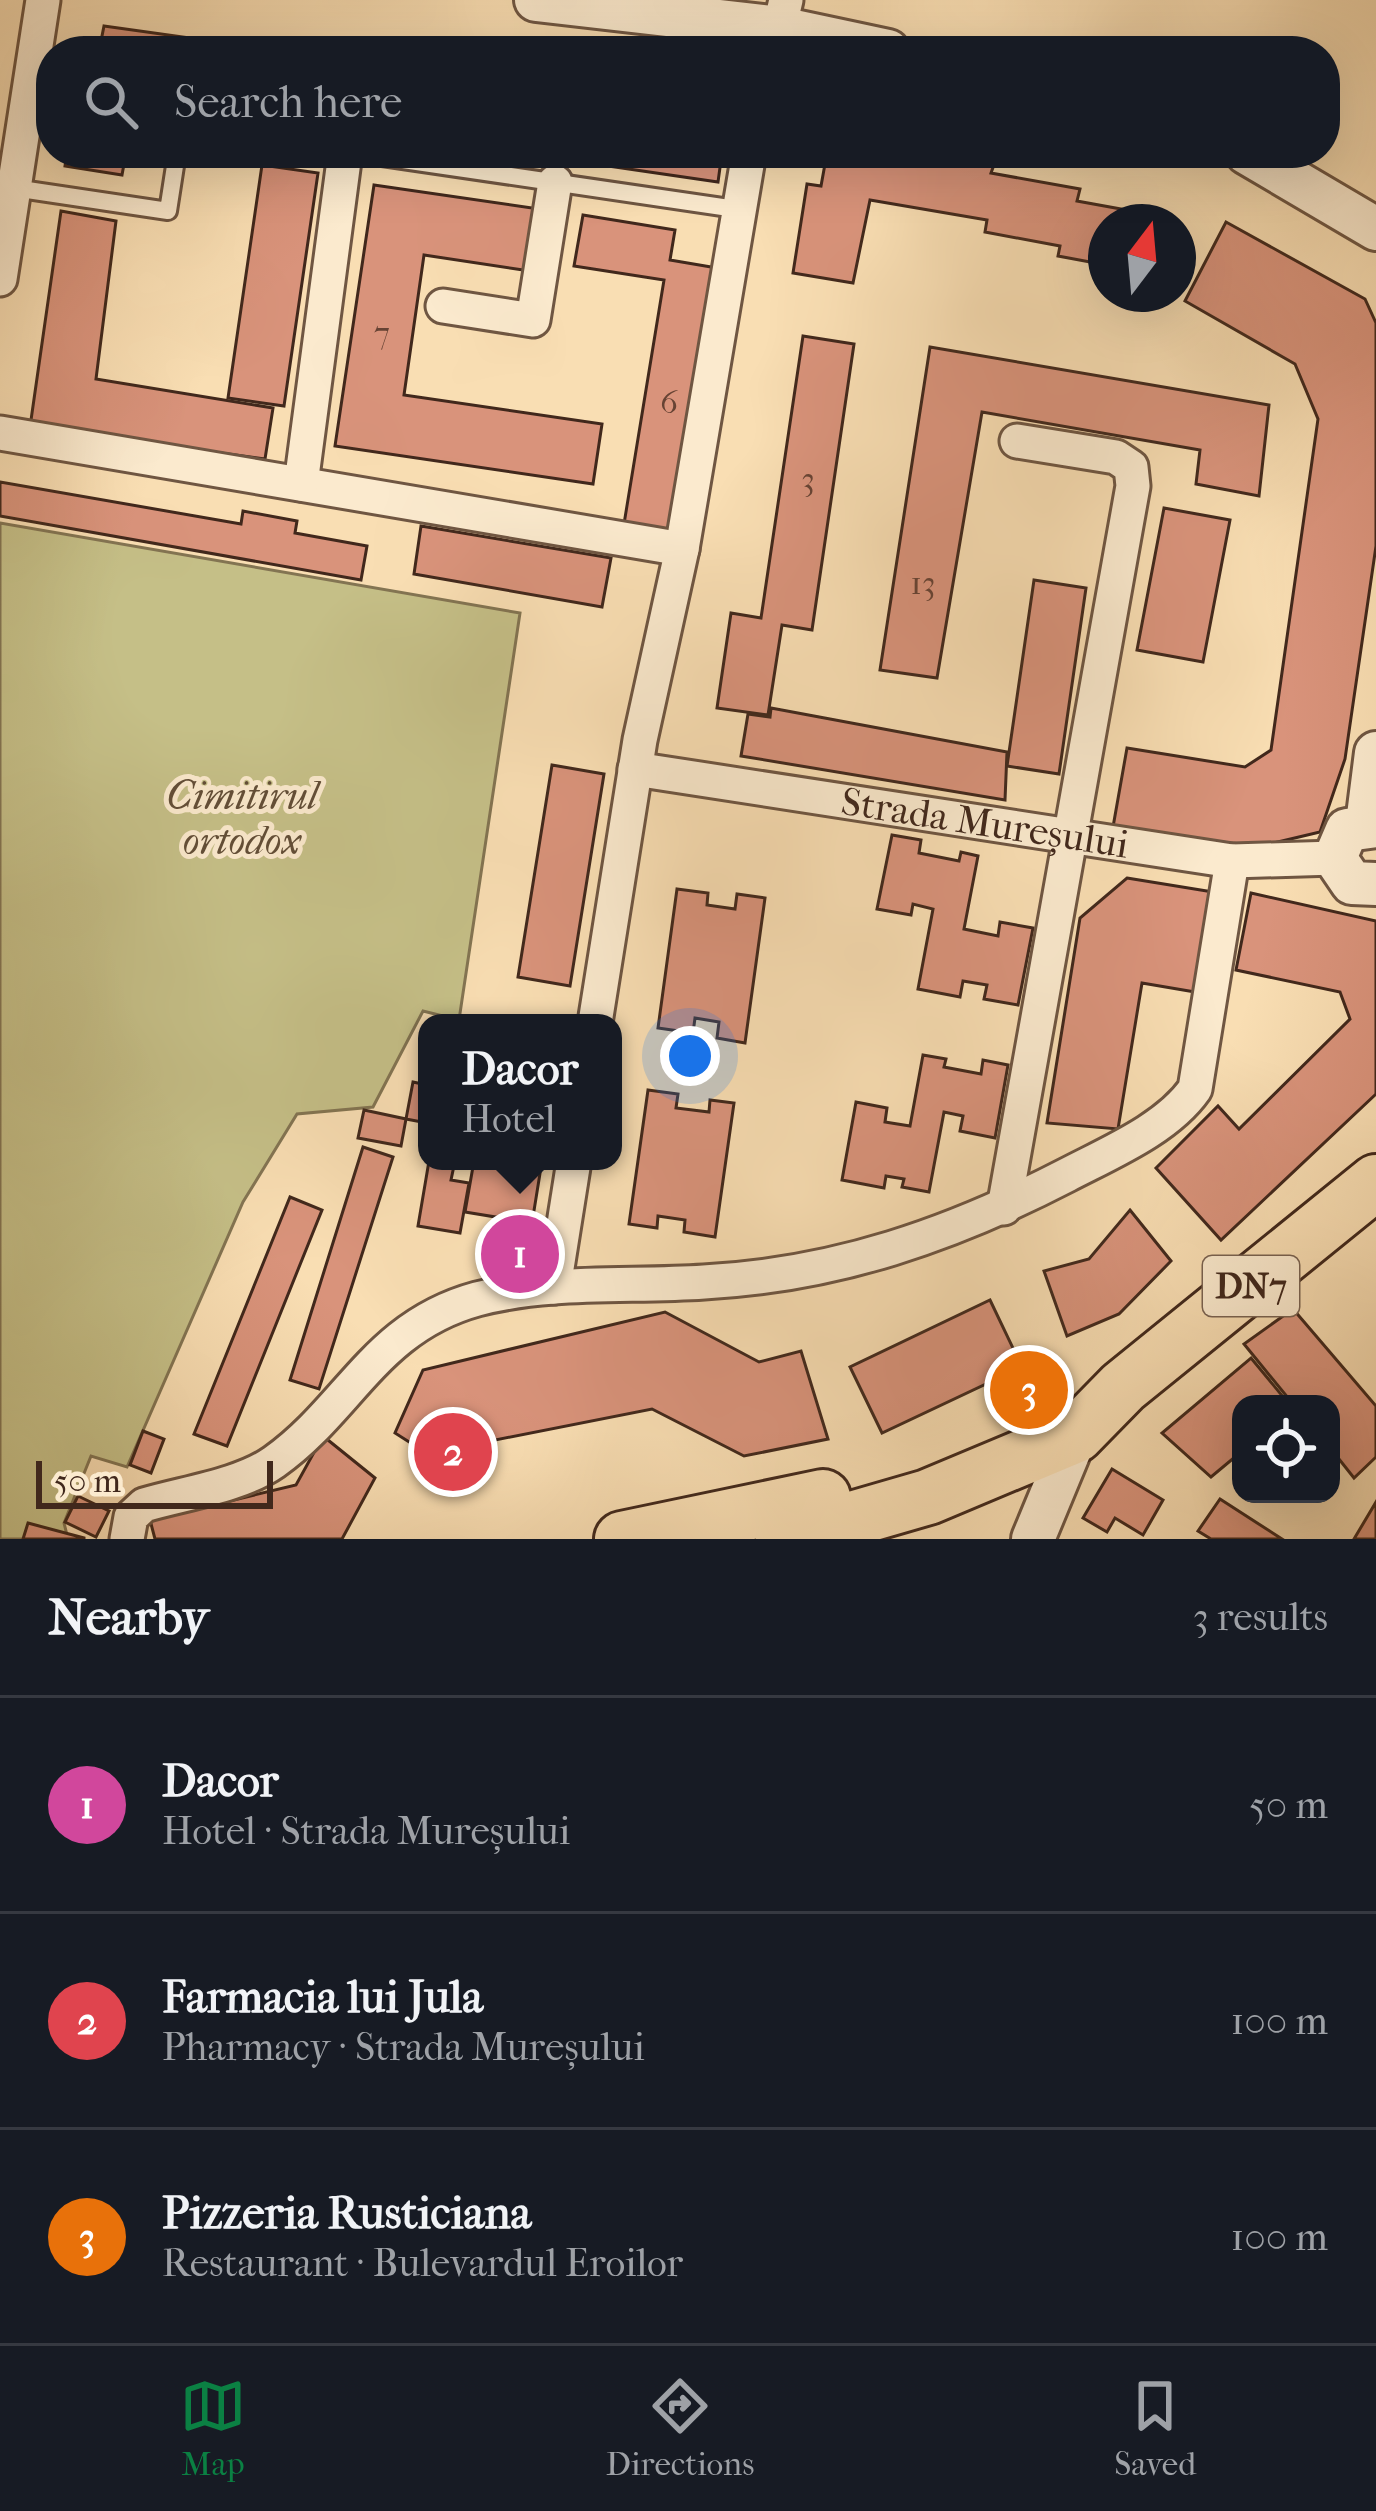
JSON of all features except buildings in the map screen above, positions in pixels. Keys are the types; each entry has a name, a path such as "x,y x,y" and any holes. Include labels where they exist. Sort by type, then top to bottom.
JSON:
{"main road":[{"name":"DN7","path":"783,1539 928,1497 1076,1435 1123,1387 1376,1182"},
{"name":"DN7","path":"622,1539 764,1513 852,1489 928,1465 1071,1402 1123,1387"}],"street":[{"path":"37,36 43,0"},
{"path":"536,0 780,26 823,36"},
{"path":"0,279 36,45"},
{"path":"302,484 343,168"},
{"path":"596,1014 658,637 682,549 746,168"},
{"path":"1272,168 1376,229"},
{"path":"443,307 533,320 555,182"},
{"path":"0,433 682,549"},
{"path":"1004,1208 1133,486 1131,467 1116,457 1017,441"},
{"path":"1376,753 1371,825 1347,830 1335,858 1352,883 1376,884"},
{"name":"Strada Mureșului","path":"635,770 1232,861 1335,858"},
{"path":"128,1539 131,1517 144,1505 273,1463 406,1333 477,1299 554,1287 707,1282 821,1270 913,1245 1004,1208 1125,1145 1195,1089 1232,861"},
{"path":"554,1287 573,1170"},
{"path":"1033,1539 1076,1435"}],"lane":[{"path":"14,188 168,211 175,168"},
{"path":"459,168 736,209"}],"green space":[{"name":"Cimitirul ortodox","path":"0,523 520,613 460,1014 418,1014 373,1107 297,1114 243,1202 127,1467 91,1456 64,1523 68,1539 0,1539"}],"place":[{"name":"Dacor","path":"520,1254"},
{"name":"Pizzeria Rusticiana","path":"1029,1390"},
{"name":"Farmacia lui Jula","path":"453,1452"}]}
